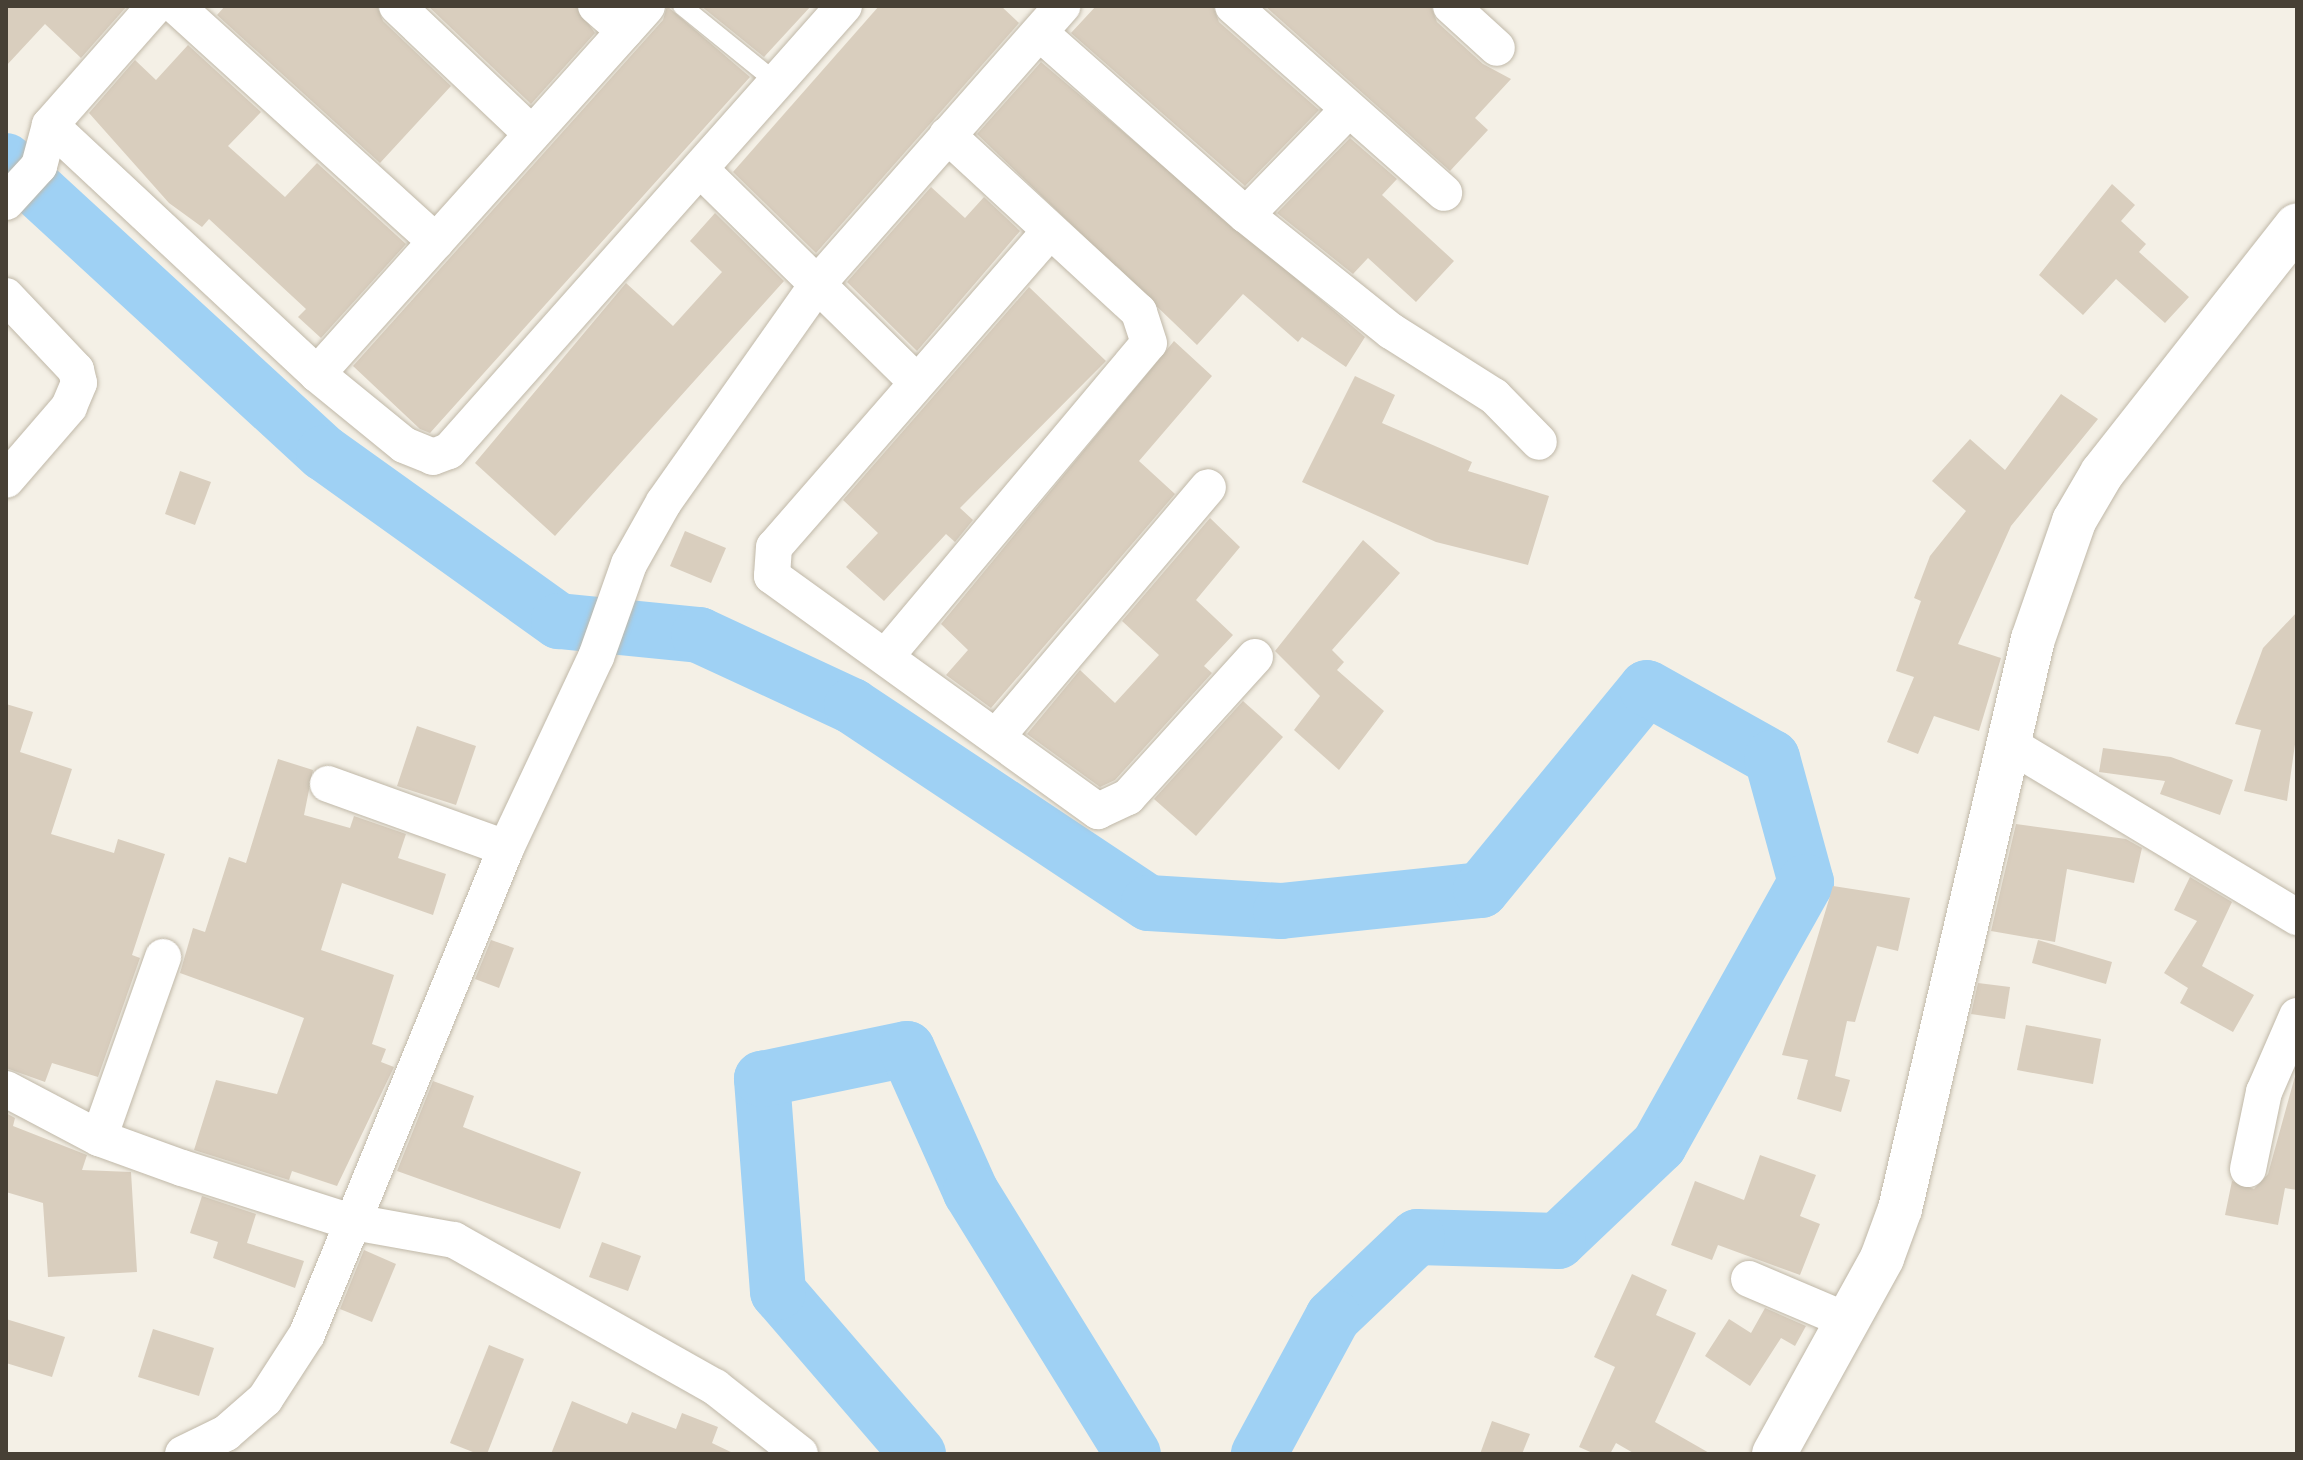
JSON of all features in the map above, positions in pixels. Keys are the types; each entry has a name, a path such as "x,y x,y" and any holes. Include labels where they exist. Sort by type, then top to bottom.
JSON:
{"street":[{"path":"7,202 39,166 50,125 155,6"},
{"path":"176,6 436,242"},
{"path":"397,6 532,134"},
{"path":"317,374 636,18 596,6"},
{"path":"50,125 317,374 419,454 449,451 844,6"},
{"path":"1233,6 1444,193"},
{"path":"1451,6 1497,48"},
{"path":"183,1454 226,1433 288,1368 506,848 596,657 629,564 703,438 819,282 1051,19 1246,215 1391,331 1494,396 1539,442"},
{"path":"1246,215 1348,110"},
{"path":"887,655 1149,343 1139,312 947,135"},
{"path":"700,169 819,282 915,380"},
{"path":"1774,1454 1848,1321 1900,1209 2033,639 2074,521 2102,473 2297,225"},
{"path":"1049,232 915,380 774,547 768,565 785,586 887,655 1085,805 1113,810 1255,657"},
{"path":"6,296 68,360 79,383 69,407 6,480"},
{"path":"997,736 1208,487"},
{"path":"2009,744 2297,917"},
{"path":"328,784 506,848"},
{"path":"99,1138 163,957"},
{"path":"2248,1169 2264,1092 2297,1016"},
{"path":"6,1089 99,1138 348,1221 454,1240 513,1269 715,1387 800,1454"},
{"path":"1749,1279 1848,1321"}],"lane":[{"path":"682,6 776,82"}],"building":[{"path":"6,6 127,6 81,58 45,24 6,66"},
{"path":"225,6 377,6 383,21 451,86 380,163 217,15"},
{"path":"428,6 576,6 595,33 531,104"},
{"path":"667,6 750,77 430,433 420,429 353,366 663,20"},
{"path":"701,6 811,6 764,57"},
{"path":"879,6 1001,6 1019,23 816,253 733,172"},
{"path":"1096,6 1213,6 1219,22 1319,110 1245,186 1071,33"},
{"path":"1265,6 1431,6 1437,22 1483,64 1511,79 1475,118 1488,130 1450,171"},
{"path":"188,45 261,112 228,146 285,197 317,163 406,244 321,338 298,317 306,309 209,219 202,227 169,203 89,113 135,60 156,80"},
{"path":"1041,62 1365,337 1346,367 1302,337 1298,342 1243,294 1197,345 977,134"},
{"path":"1350,138 1397,179 1382,195 1454,261 1416,302 1368,258 1353,274 1277,213"},
{"path":"2112,184 2135,205 2121,221 2146,244 2139,252 2189,297 2165,323 2116,279 2083,315 2039,275"},
{"path":"931,187 965,218 984,197 1020,231 917,351 847,282"},
{"path":"715,213 784,281 555,536 475,463 626,283 673,326 722,272 690,241"},
{"path":"1029,287 1106,361 960,508 973,520 955,542 946,534 884,601 846,567 878,533 843,500"},
{"path":"1174,341 1212,376 1139,461 1175,494 991,708 946,675 968,650 941,624"},
{"path":"1355,376 1395,395 1382,423 1472,462 1468,471 1549,496 1528,565 1436,542 1302,482"},
{"path":"2061,394 2098,419 2011,526 1958,644 2001,658 1979,731 1934,716 1918,754 1887,742 1914,677 1896,671 1921,601 1914,598 1930,556 1966,511 1932,481 1970,439 2005,470"},
{"path":"180,471 211,482 195,525 165,514"},
{"path":"1210,518 1240,547 1196,600 1233,635 1204,666 1212,673 1115,780 1100,787 1027,734 1080,670 1115,703 1159,655 1122,621"},
{"path":"685,531 726,548 711,583 670,566"},
{"path":"1363,540 1400,573 1332,650 1344,662 1337,670 1384,711 1339,770 1294,730 1320,696 1275,651"},
{"path":"2297,612 2297,730 2287,801 2244,791 2261,730 2235,724 2263,648"},
{"path":"1243,701 1283,737 1196,836 1154,799"},
{"path":"6,704 33,712 20,752 72,769 51,834 114,853 118,839 165,854 132,955 140,958 98,1077 52,1063 45,1082 6,1068"},
{"path":"417,726 476,746 456,805 397,786"},
{"path":"2103,748 2171,757 2233,780 2220,815 2160,794 2165,781 2099,772"},
{"path":"278,759 313,770 304,815 350,828 354,816 406,834 398,858 446,874 433,915 342,883 321,950 394,975 372,1044 386,1049 381,1062 394,1067 337,1186 292,1171 289,1180 194,1150 216,1080 277,1094 304,1018 180,973 193,928 205,932 229,857 246,863"},
{"path":"2016,824 2126,839 2142,848 2134,883 2067,869 2055,942 1991,931"},
{"path":"2190,877 2232,902 2202,966 2254,995 2233,1032 2180,1003 2188,988 2164,973 2197,921 2174,910"},
{"path":"1833,886 1910,898 1898,951 1877,946 1855,1022 1847,1021 1835,1076 1850,1080 1841,1112 1797,1099 1808,1060 1782,1055"},
{"path":"491,940 514,948 499,988 475,979"},
{"path":"2038,940 2112,962 2106,984 2032,963"},
{"path":"1978,983 2010,987 2005,1019 1971,1014"},
{"path":"2026,1025 2101,1039 2093,1084 2017,1070"},
{"path":"2297,1069 2297,1190 2285,1188 2278,1225 2225,1215 2232,1181 2254,1189 2268,1174"},
{"path":"433,1081 474,1096 463,1127 581,1172 560,1229 397,1171"},
{"path":"6,1113 15,1118 13,1126 87,1155 82,1170 131,1172 137,1272 48,1277 43,1203 6,1192"},
{"path":"1760,1155 1816,1175 1800,1216 1820,1224 1800,1275 1718,1245 1712,1260 1671,1245 1695,1181 1744,1200"},
{"path":"202,1196 256,1214 247,1243 304,1261 295,1288 213,1258 218,1242 190,1233"},
{"path":"602,1242 641,1256 628,1291 589,1277"},
{"path":"364,1250 396,1264 372,1322 340,1309"},
{"path":"1632,1274 1667,1290 1656,1315 1696,1333 1655,1422 1711,1454 1635,1454 1616,1443 1610,1454 1595,1454 1579,1447 1615,1367 1594,1357"},
{"path":"1765,1308 1806,1326 1795,1346 1781,1338 1750,1386 1705,1356 1729,1319 1751,1333"},
{"path":"6,1319 65,1337 52,1377 6,1363"},
{"path":"153,1329 214,1348 199,1396 138,1377"},
{"path":"489,1345 524,1359 487,1454 478,1454 450,1443"},
{"path":"572,1401 627,1424 632,1412 676,1429 682,1413 718,1427 712,1443 735,1454 551,1454"},
{"path":"1492,1421 1530,1434 1522,1454 1480,1454"}],"waterway":[{"path":"6,161 324,453 559,621 699,635 852,706 1149,903 1281,911 1481,890 1647,688 1772,758 1806,882 1659,1145 1558,1241 1417,1237 1333,1317 1259,1454"},
{"path":"918,1454 778,1292 762,1079 907,1049 971,1192 1133,1454"}]}
